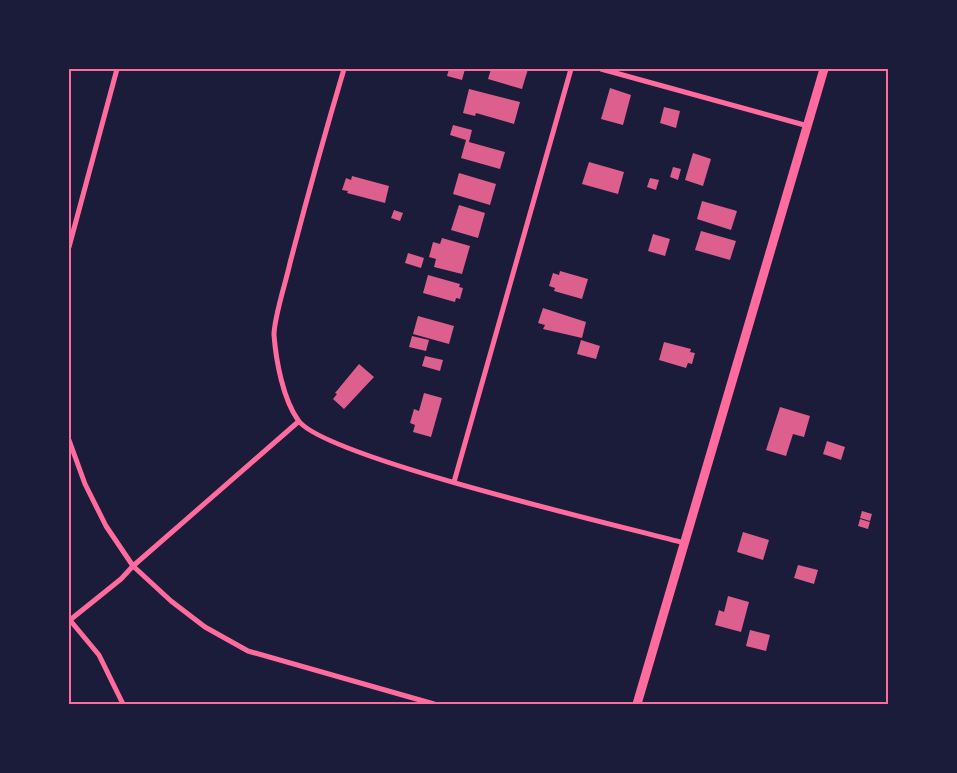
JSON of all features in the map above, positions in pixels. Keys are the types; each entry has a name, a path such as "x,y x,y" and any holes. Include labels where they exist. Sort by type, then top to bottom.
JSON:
{"street":[{"path":"69,247 117,69"},
{"path":"344,69 312,177 274,333 280,378 298,422 332,442 370,457 454,482 684,543"},
{"path":"454,482 571,69"},
{"path":"601,69 808,126"},
{"path":"637,704 824,69"},
{"path":"123,704 99,655 70,620 121,579 133,566 298,422"},
{"path":"69,440 84,484 97,510 133,566 171,601 205,627 248,651 434,704"}],"building":[{"path":"449,69 465,69 462,80 447,76"},
{"path":"491,69 528,69 522,89 488,79"},
{"path":"610,88 631,95 623,125 601,119"},
{"path":"469,89 520,102 514,124 476,113 475,116 463,113"},
{"path":"664,107 680,111 676,128 660,123"},
{"path":"453,125 472,130 469,142 505,152 500,169 461,158 466,140 450,135"},
{"path":"693,153 711,159 703,186 685,180"},
{"path":"589,162 624,172 618,194 582,184"},
{"path":"673,167 681,169 678,180 670,177"},
{"path":"459,173 496,184 490,205 453,194"},
{"path":"352,176 389,186 385,203 342,190 346,178 351,180"},
{"path":"650,178 659,180 656,190 647,187"},
{"path":"702,201 737,211 731,230 697,219"},
{"path":"459,205 485,213 478,238 451,230"},
{"path":"394,210 403,213 400,221 391,218"},
{"path":"701,231 736,241 730,260 695,250"},
{"path":"653,234 670,239 665,256 648,251"},
{"path":"442,238 470,246 462,274 434,267 436,259 429,257 433,242 440,244"},
{"path":"408,253 424,258 421,268 405,263"},
{"path":"560,271 588,279 582,299 554,291 555,288 549,286 553,273 559,275"},
{"path":"428,275 460,284 459,287 463,288 460,299 456,298 455,302 423,293"},
{"path":"543,308 586,322 582,338 543,329 545,325 538,323"},
{"path":"418,316 454,326 449,344 413,334"},
{"path":"412,336 429,340 426,351 409,347"},
{"path":"581,340 600,346 596,359 577,354"},
{"path":"664,342 691,349 690,352 695,353 692,364 688,363 686,368 659,360"},
{"path":"425,356 443,360 440,371 422,366"},
{"path":"359,364 374,377 344,409 333,399 337,394 335,393"},
{"path":"424,393 442,398 431,437 413,432 415,425 410,423 414,409 419,411"},
{"path":"780,407 810,416 804,437 793,434 786,456 766,450"},
{"path":"827,441 845,447 841,460 823,454"},
{"path":"862,511 872,514 870,521 860,518"},
{"path":"860,519 870,522 868,529 858,526"},
{"path":"743,532 769,540 763,560 737,552"},
{"path":"798,565 818,570 814,584 794,578"},
{"path":"728,596 749,602 741,632 715,625 719,610 724,612"},
{"path":"750,630 770,635 766,651 746,646"}]}
